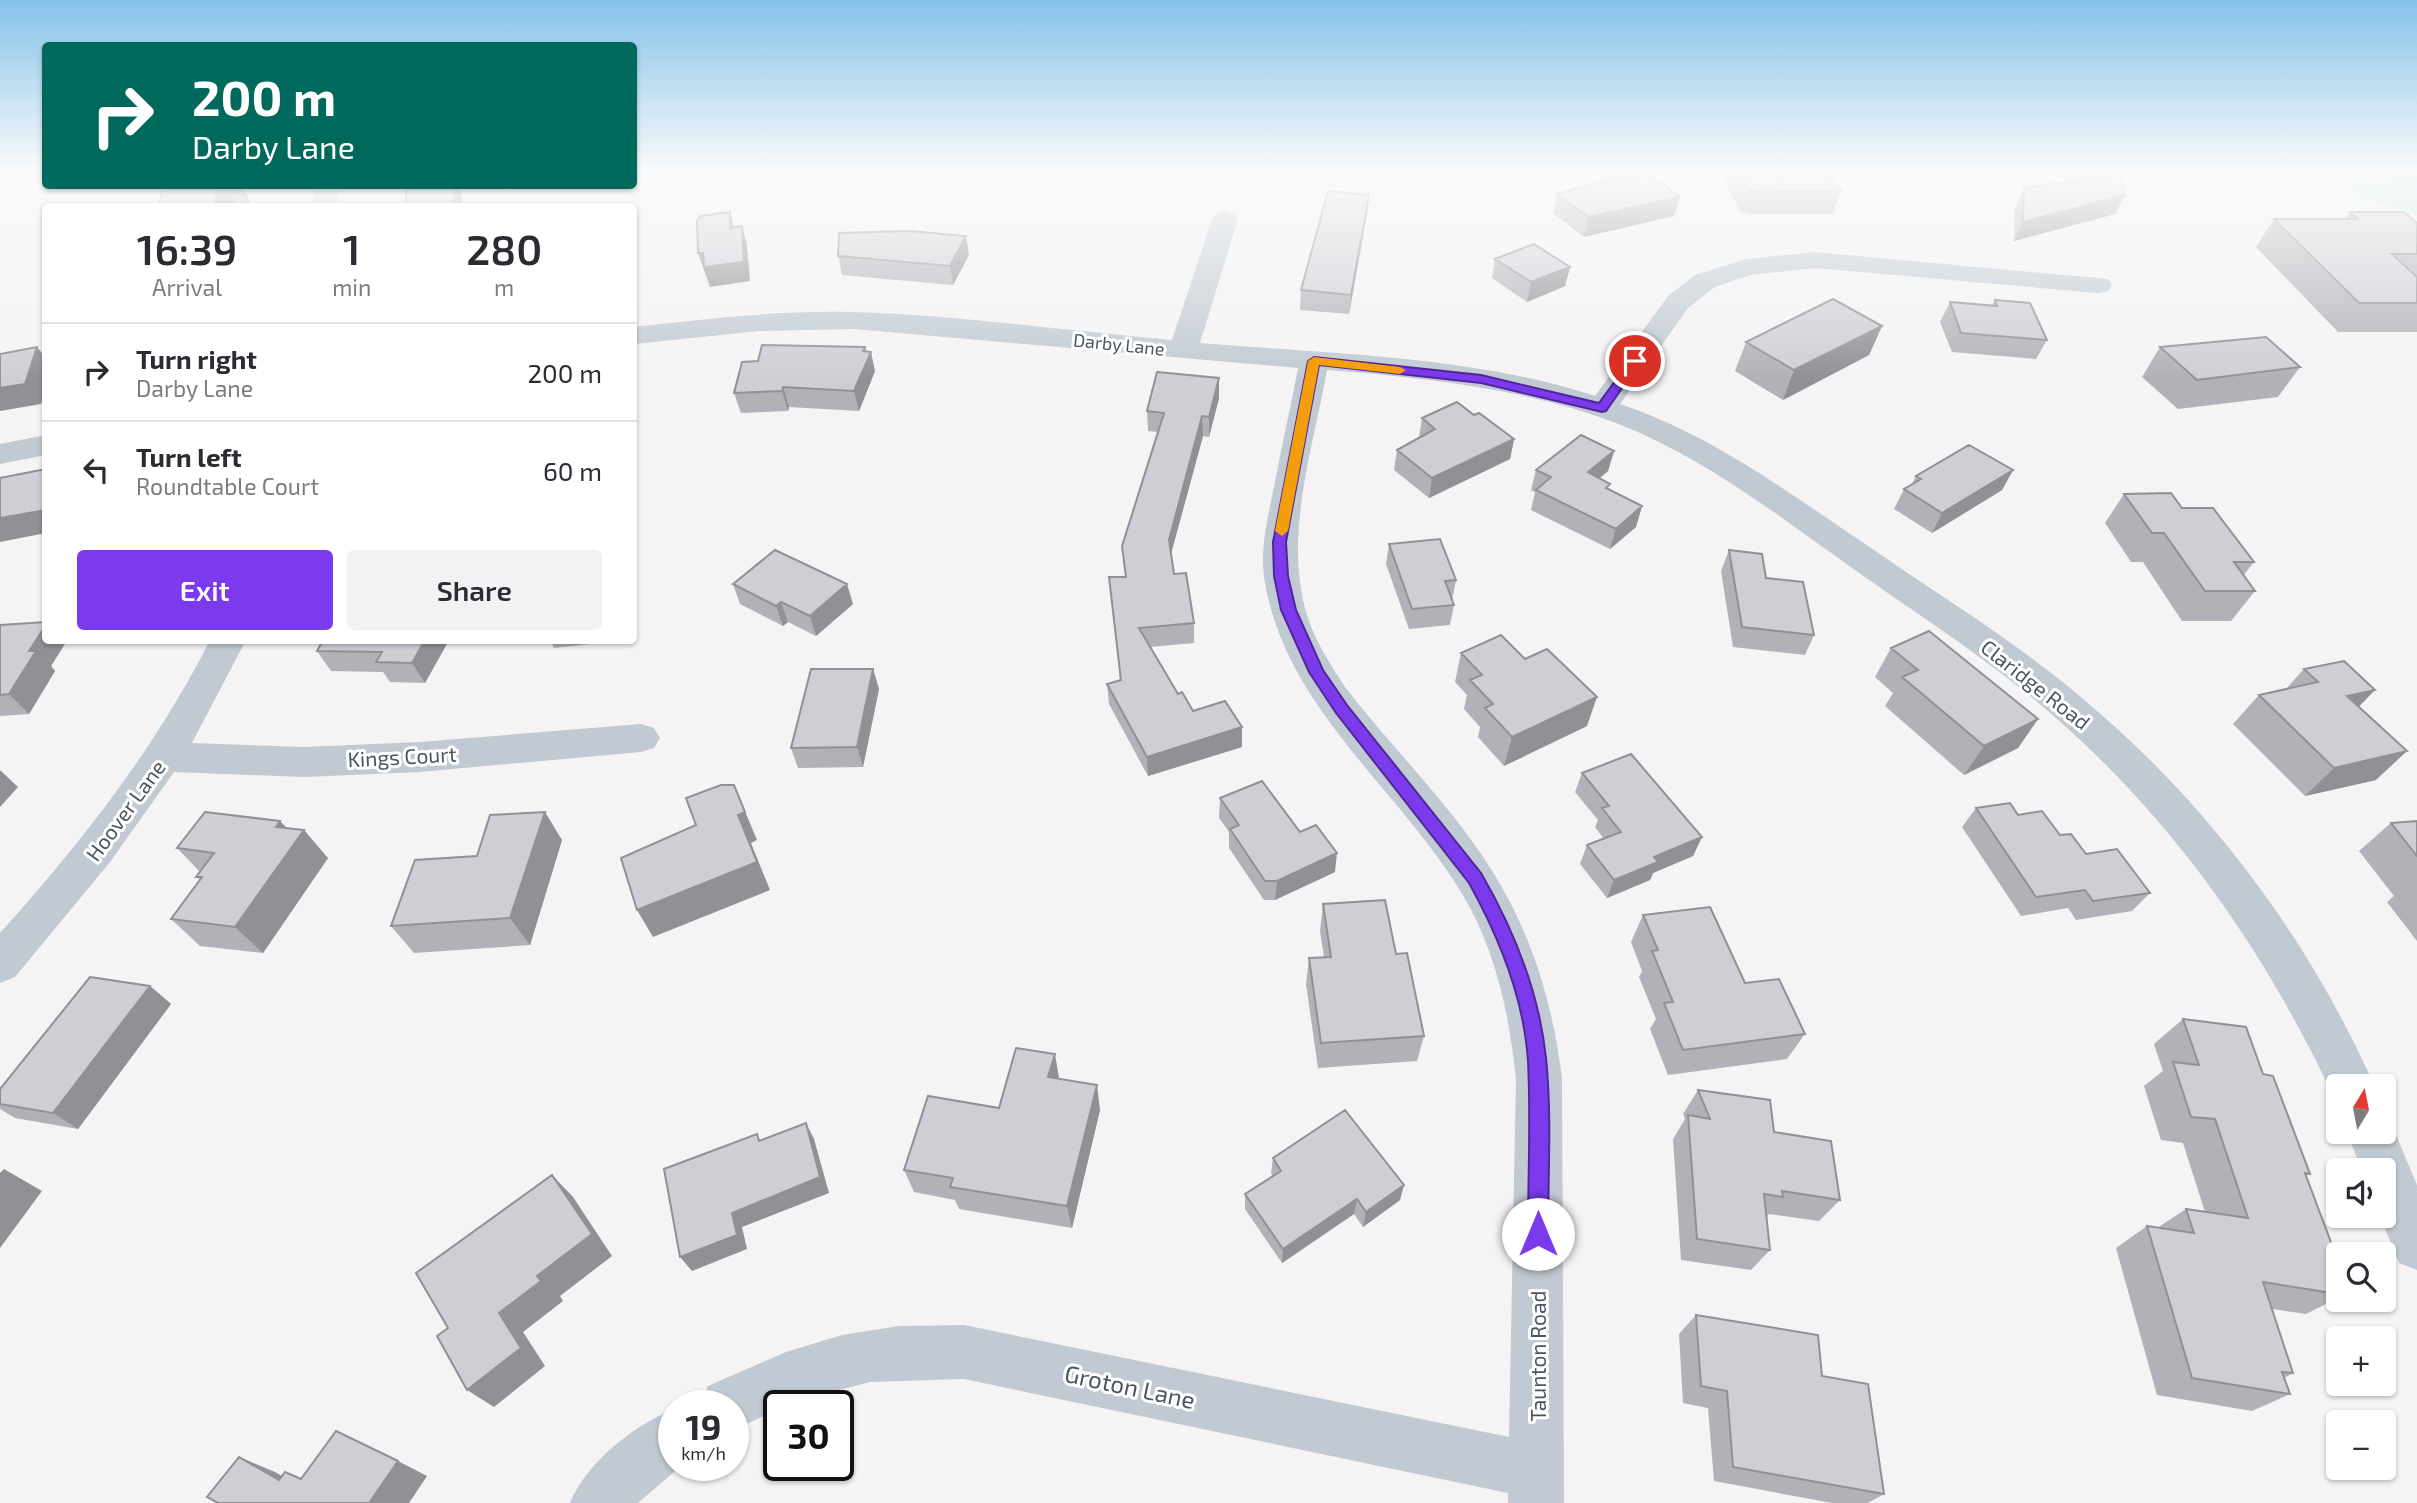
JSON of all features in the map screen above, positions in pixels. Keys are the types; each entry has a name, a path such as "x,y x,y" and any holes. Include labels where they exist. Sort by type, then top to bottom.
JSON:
{"street":[{"path":"1183,350 1218,240"},
{"path":"1602,408 1678,302 1705,281 1746,267 1815,260 2098,285"},
{"name":"Darby Lane","path":"637,336 772,322 885,322 1481,379 1602,408"},
{"name":"Taunton Road","path":"1314,361 1279,542 1281,576 1289,610 1303,648 1332,697 1475,878 1510,946 1531,1020 1539,1079 1536,1487"},
{"name":"Claridge Road","path":"1602,408 1680,440 1731,468 2016,665 2087,723 2169,804 2232,881 2301,986 2345,1074"},
{"path":"0,454 42,446"},
{"name":"Hoover Lane","path":"0,964 84,865 164,757 226,644"},
{"name":"Kings Court","path":"164,757 305,761 420,757 640,738"},
{"path":"2376,1144 2417,1245"},
{"name":"Groton Lane","path":"749,1394 781,1378 834,1362 913,1350 964,1352 1536,1487"},
{"path":"598,1503 628,1473 658,1449"}],"building":[{"path":"698,240 743,240 744,262 704,267 703,253 698,253"},
{"path":"839,240 964,240 950,266 838,256"},
{"path":"1315,240 1361,240 1351,295 1301,290"},
{"path":"2295,240 2417,240 2417,254 2392,254 2417,277 2417,303 2359,303"},
{"path":"1534,244 1570,267 1531,282 1495,259"},
{"path":"1833,299 1882,326 1794,370 1746,342"},
{"path":"1995,300 2030,303 2047,340 1961,333 1950,302 1997,306"},
{"path":"2266,337 2300,367 2197,380 2160,347"},
{"path":"762,345 865,347 863,351 871,352 854,391 783,387 782,391 734,393 742,362 758,361"},
{"path":"37,347 25,384 0,388 0,354"},
{"path":"1157,372 1219,378 1209,417 1202,416 1169,540 1174,574 1186,573 1194,623 1139,628 1178,694 1182,692 1193,711 1225,701 1242,727 1147,757 1107,684 1121,680 1109,577 1126,577 1122,546 1164,413 1147,411"},
{"path":"1457,402 1474,415 1479,413 1514,439 1432,478 1397,450 1435,429 1422,418"},
{"path":"1581,435 1614,451 1588,472 1610,484 1606,488 1642,506 1616,529 1536,490 1551,477 1536,470"},
{"path":"1969,445 2013,470 1942,513 1904,489 1921,479 1916,476"},
{"path":"42,470 42,511 0,518 0,478"},
{"path":"2171,493 2182,508 2213,508 2254,562 2234,562 2255,591 2205,591 2164,533 2152,533 2124,494"},
{"path":"1440,539 1456,580 1445,581 1454,605 1412,609 1389,544"},
{"path":"775,550 847,584 810,616 781,602 776,606 733,584"},
{"path":"1729,550 1762,554 1766,578 1803,582 1814,635 1742,627"},
{"path":"42,622 42,631 29,651 36,651 9,694 0,695 0,625"},
{"path":"1929,631 2038,719 1984,746 1902,677 1918,670 1891,648"},
{"path":"1501,635 1525,659 1547,649 1597,697 1512,737 1485,708 1493,704 1470,680 1482,675 1461,653"},
{"path":"321,644 423,644 412,663 376,662 382,652 317,651"},
{"path":"2344,661 2375,690 2347,696 2407,751 2334,768 2259,695 2318,682 2304,669"},
{"path":"811,669 873,669 857,747 791,748"},
{"path":"1631,754 1702,837 1654,857 1658,862 1614,880 1587,845 1621,832 1602,808 1609,806 1582,773"},
{"path":"1262,781 1300,832 1316,825 1337,853 1277,881 1265,881 1230,829 1239,825 1220,798"},
{"path":"721,785 734,785 745,812 738,815 757,862 637,910 621,858 696,825 686,798"},
{"path":"2010,803 2018,815 2042,811 2060,835 2071,834 2086,854 2117,849 2150,893 2093,901 2085,890 2036,897 1976,808"},
{"path":"205,812 280,821 276,827 304,830 235,927 171,919 202,877 196,877 214,853 177,848"},
{"path":"545,812 510,918 391,926 415,860 477,856 490,815"},
{"path":"2417,821 2417,856 2391,823"},
{"path":"1385,900 1396,954 1407,953 1424,1036 1321,1043 1309,958 1331,957 1323,904"},
{"path":"1710,907 1745,983 1779,979 1805,1034 1683,1050 1664,1003 1673,1002 1652,951 1658,950 1643,915"},
{"path":"90,977 150,986 53,1113 0,1104 0,1089"},
{"path":"2183,1019 2246,1027 2263,1074 2273,1076 2310,1174 2305,1173 2331,1242 2326,1242 2326,1292 2263,1282 2293,1373 2282,1372 2290,1394 2192,1378 2147,1226 2194,1233 2186,1209 2248,1218 2215,1119 2191,1117 2173,1062 2199,1065"},
{"path":"1016,1048 1055,1054 1048,1077 1097,1085 1067,1206 950,1187 953,1178 904,1170 928,1096 999,1108"},
{"path":"1698,1090 1770,1100 1774,1132 1831,1141 1840,1200 1782,1191 1783,1197 1764,1194 1770,1250 1697,1239 1688,1115 1710,1119"},
{"path":"1345,1110 1404,1185 1366,1212 1357,1199 1283,1249 1245,1194 1281,1171 1273,1158"},
{"path":"806,1123 820,1177 732,1213 737,1235 680,1257 664,1169 757,1134 759,1141"},
{"path":"552,1175 592,1234 537,1276 541,1281 499,1313 521,1348 467,1390 437,1336 448,1328 416,1273"},
{"path":"1696,1315 1818,1335 1822,1376 1868,1384 1884,1494 1733,1467 1727,1391 1701,1386"},
{"path":"336,1431 398,1461 369,1503 218,1503 207,1497 239,1457 279,1480 285,1472 301,1479"}],"slow traffic":[{"path":"1282,531 1314,361 1400,370"}],"route":[{"path":"1538,1234 1539,1079 1527,1001 1510,946 1475,878 1341,709 1316,672 1297,635 1289,610 1281,576 1279,542 1314,361 1481,379 1558,395 1602,408 1635,361"}]}
